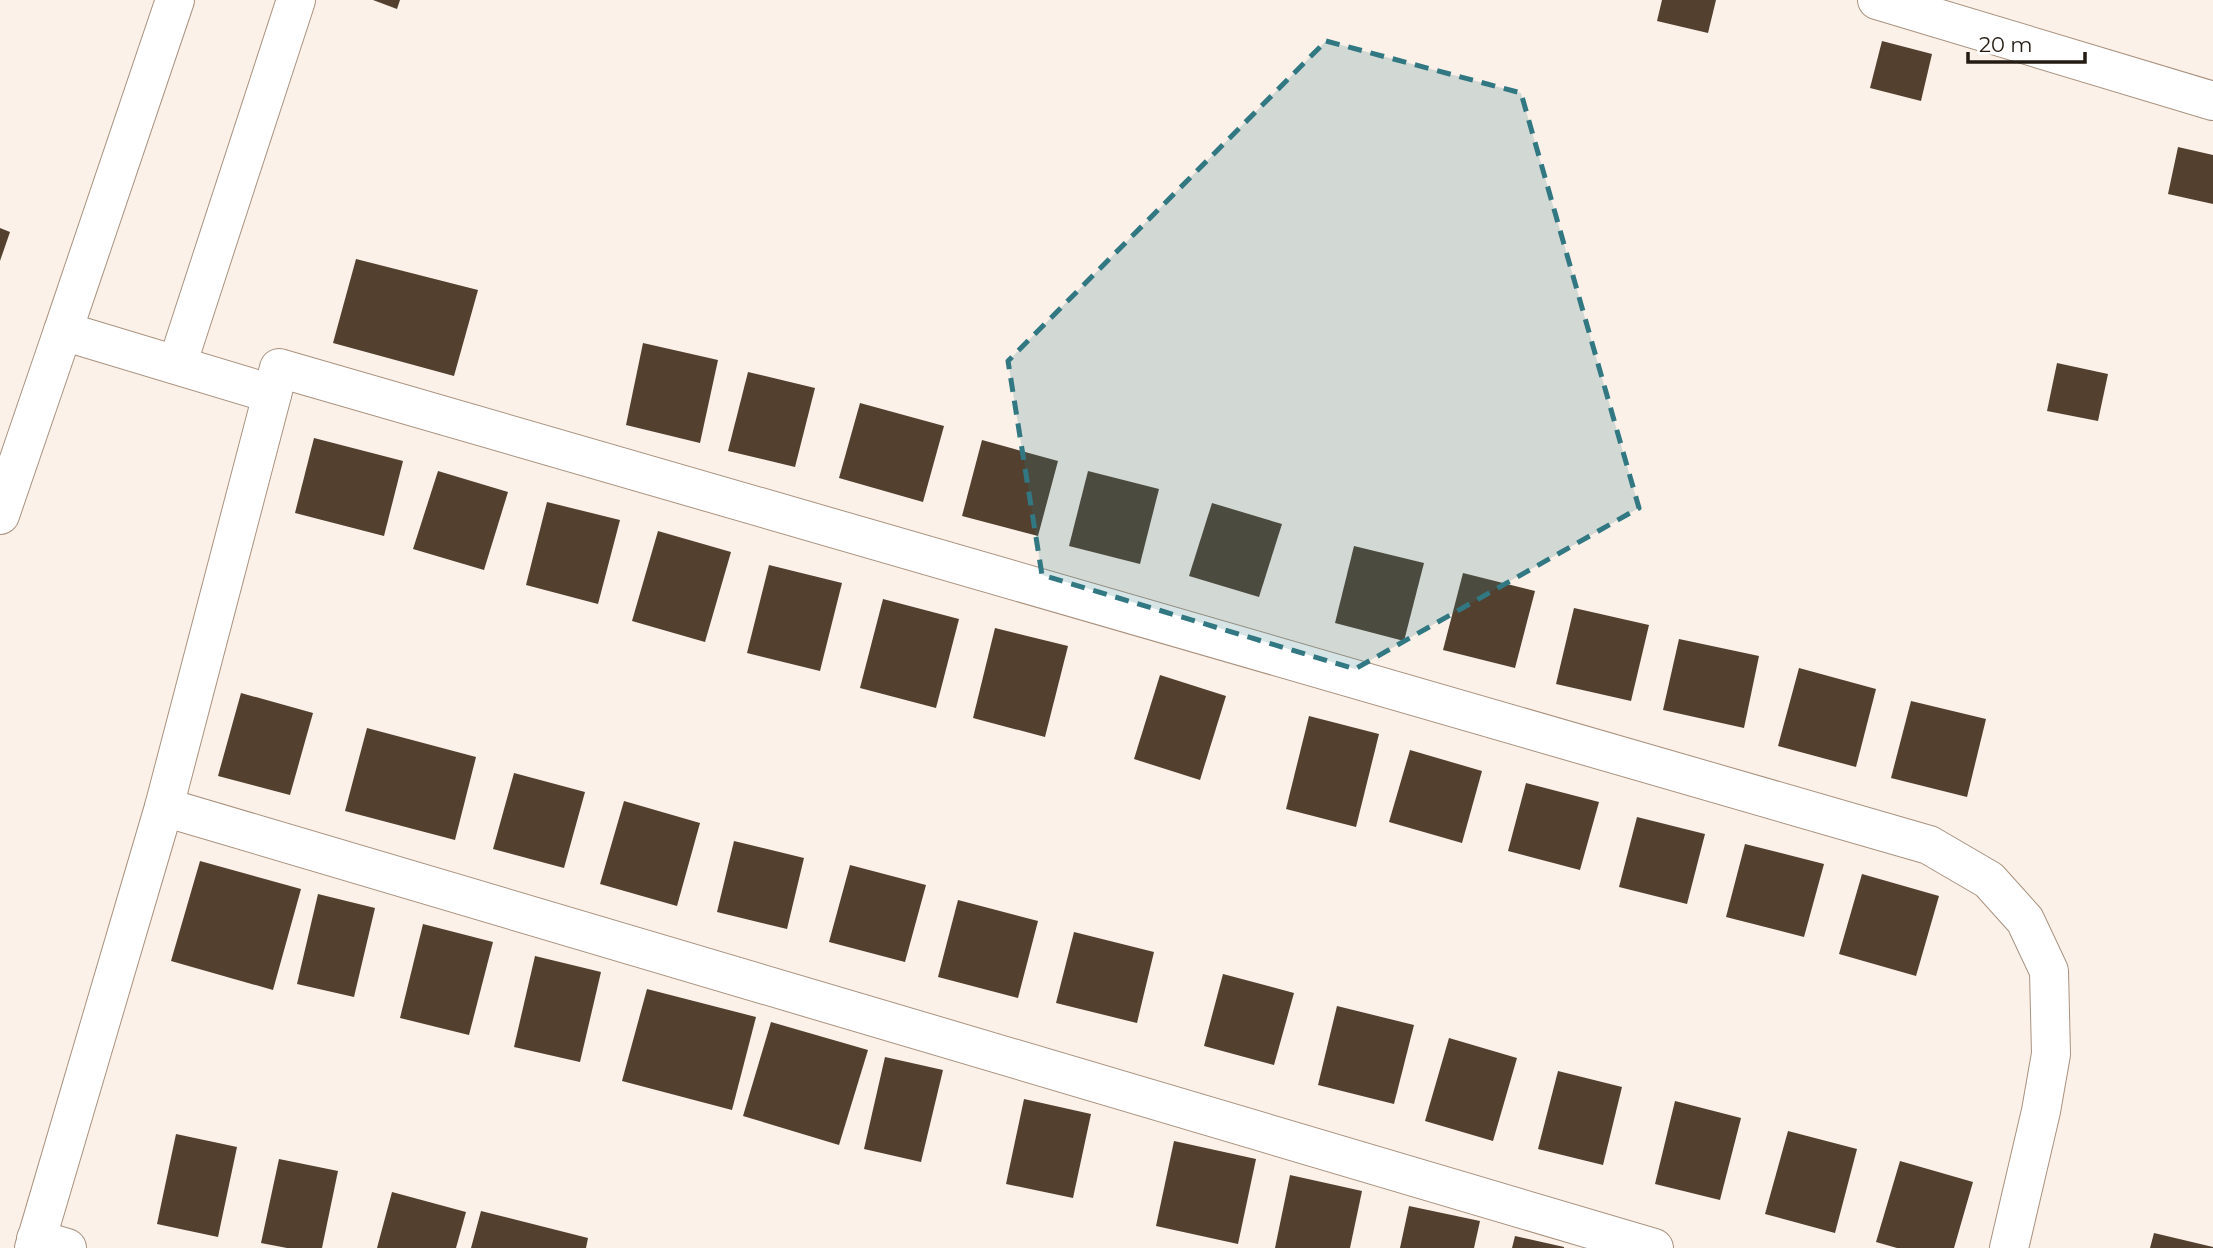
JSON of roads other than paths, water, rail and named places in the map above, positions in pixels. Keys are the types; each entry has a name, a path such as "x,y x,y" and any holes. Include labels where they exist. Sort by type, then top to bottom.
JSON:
{"street":[{"path":"0,515 175,0"},
{"path":"177,365 296,0"},
{"path":"1877,0 2213,102"},
{"path":"63,331 272,394"},
{"path":"46,1245 279,368 1929,845 1989,880 2025,920 2049,971 2051,1054 2010,1248"},
{"path":"164,807 1654,1248"}]}
